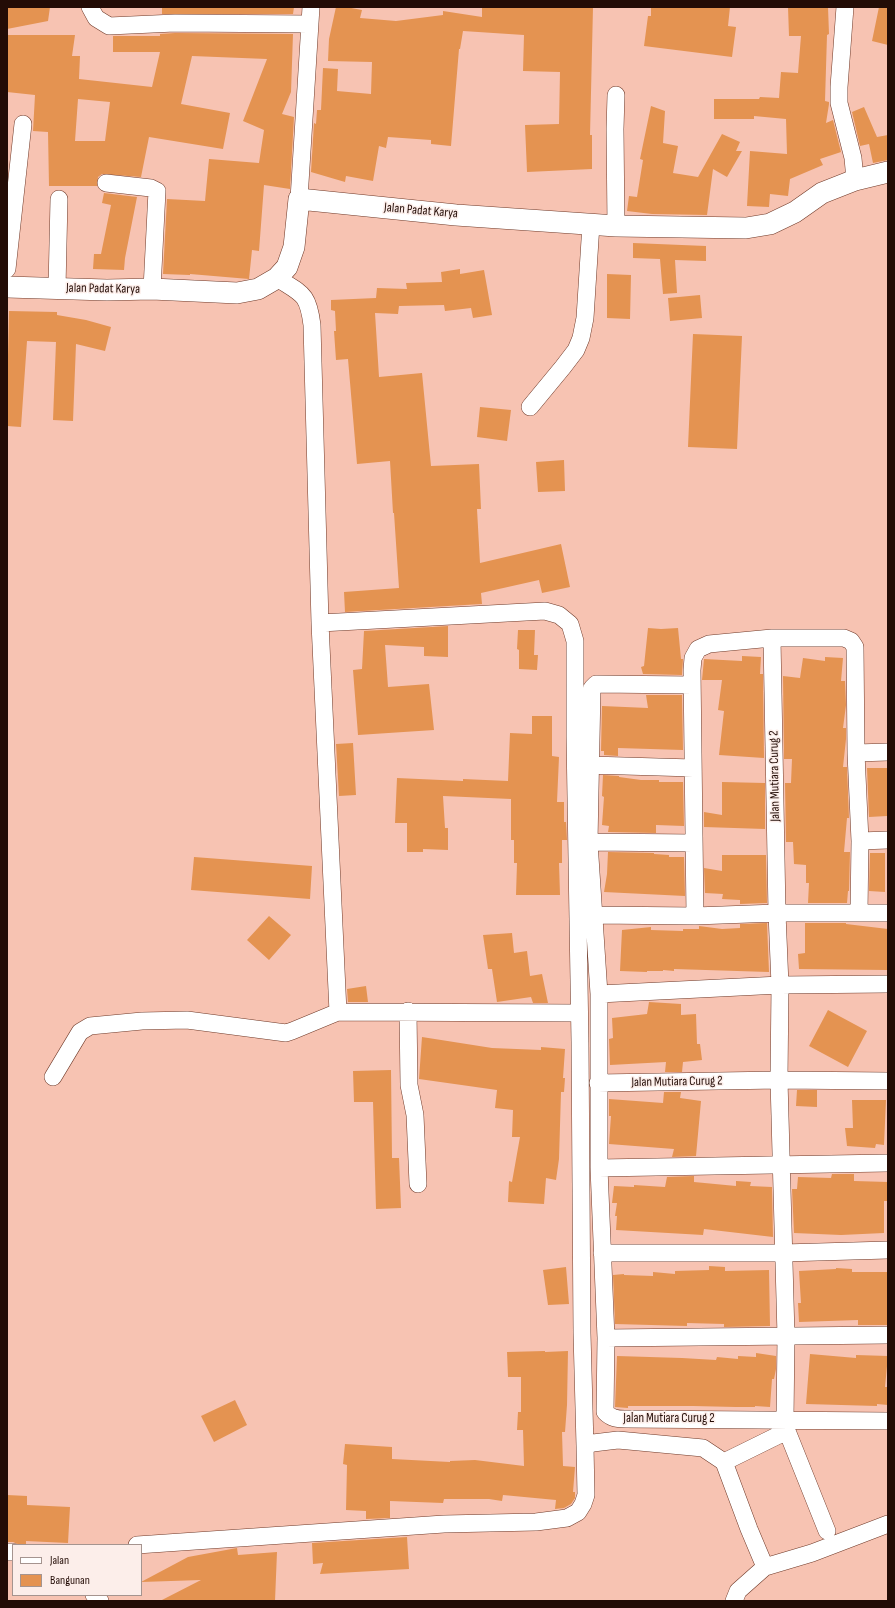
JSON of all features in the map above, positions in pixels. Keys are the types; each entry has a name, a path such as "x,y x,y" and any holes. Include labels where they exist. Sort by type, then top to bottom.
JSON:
{"street":[{"path":"90,7 96,18 109,26 175,24 311,15 300,199"},
{"path":"846,7 839,104 853,158 855,180"},
{"path":"616,95 616,226"},
{"path":"7,269 23,124"},
{"name":"Jalan Padat Karya","path":"7,287 107,290 152,289 237,293 258,289 277,278 286,267 294,247 300,199 456,215 616,226 746,228 770,224 789,215 822,193 855,180 888,172"},
{"path":"106,183 151,188 157,191 152,289"},
{"path":"57,288 59,199"},
{"path":"530,407 576,350 581,338 585,318 591,224"},
{"path":"277,278 305,298 310,306 312,325 320,623 338,1012"},
{"path":"142,1545 444,1524 536,1522 567,1518 578,1512 586,1495 582,1333 575,641 570,624 559,614 545,611 320,623"},
{"path":"695,916 692,685 693,658 698,649 709,644 772,638 844,638 853,643 856,652 856,753 860,841 859,913"},
{"name":"Jalan Mutiara Curug 2","path":"772,638 777,913 780,985 779,1080 786,1336 786,1425 827,1531"},
{"name":"Jalan Mutiara Curug 2","path":"692,685 596,684 592,688 589,842 599,994 599,1168 606,1338 605,1412 615,1419 786,1425 888,1421"},
{"path":"856,753 888,752"},
{"path":"590,765 693,768"},
{"path":"860,841 888,840"},
{"path":"589,842 694,843"},
{"path":"594,915 695,916 777,913 888,913"},
{"path":"599,994 780,985 888,984"},
{"path":"54,1077 80,1032 90,1026 142,1021 187,1020 292,1032 338,1012 408,1011 579,1013"},
{"path":"408,1011 409,1085 415,1115 418,1184"},
{"name":"Jalan Mutiara Curug 2","path":"598,1083 779,1080 888,1081"},
{"path":"599,1168 888,1163"},
{"path":"602,1253 784,1253 888,1250"},
{"path":"606,1338 888,1335"},
{"path":"724,1462 786,1425"},
{"path":"585,1446 593,1443 618,1440 704,1448 724,1462 749,1529 765,1566"},
{"path":"734,1601 738,1591 765,1566 812,1552 888,1524"}],"building":[{"path":"7,7 50,7 48,21 7,29"},
{"path":"162,7 294,7 293,14 162,14"},
{"path":"336,7 362,10 360,18 396,21 443,15 443,11 482,17 482,7 593,7 590,135 592,135 592,169 527,172 525,125 559,124 560,72 523,71 524,35 463,31 459,49 451,146 431,144 431,140 388,137 386,148 379,146 373,181 346,176 345,182 311,172 314,123 316,124 317,110 321,110 323,68 338,69 337,91 371,94 372,62 328,61 329,39"},
{"path":"651,7 730,7 728,26 736,27 732,57 644,46 648,16 651,16"},
{"path":"788,7 828,7 829,34 827,35 825,101 829,102 829,104 826,123 833,120 841,152 820,159 823,165 790,179 788,196 770,194 769,207 747,206 750,151 787,154 786,119 754,116 754,119 714,119 714,99 759,99 760,97 779,98 781,72 798,73 801,36 789,36"},
{"path":"879,7 888,7 888,45 872,41"},
{"path":"160,34 293,34 291,92 282,114 294,117 290,189 264,185 259,251 252,250 249,279 190,274 163,274 167,199 205,201 209,159 259,163 264,130 243,121 267,59 192,56 181,104 230,113 223,149 149,137 141,177 102,174 98,177 97,186 49,186 48,132 33,131 35,95 7,92 7,35 75,35 72,56 80,56 79,79 152,87 160,52 113,52 113,36 160,36","holes":["78,99 110,102 105,141 75,141"]},
{"path":"651,106 665,111 663,143 678,146 673,173 698,177 722,134 740,142 736,151 742,151 727,177 713,169 707,215 652,214 627,211 629,196 637,197 643,160 640,159"},
{"path":"864,107 877,137 888,135 888,160 873,163 869,144 860,146 852,112"},
{"path":"104,193 137,197 124,270 93,269 94,254 101,254 111,205 102,203"},
{"path":"633,243 706,246 706,261 675,260 677,293 663,294 660,259 633,258"},
{"path":"460,269 460,274 484,270 492,315 473,318 471,308 445,311 444,305 399,306 398,314 375,313 379,377 422,373 431,466 479,464 481,509 477,509 480,563 561,544 570,587 542,593 539,580 481,593 482,604 345,612 344,592 399,588 390,461 357,464 348,359 336,360 334,331 336,331 335,311 331,310 331,300 376,298 377,288 407,289 406,283 442,282 441,272"},
{"path":"607,274 631,275 630,319 607,318"},
{"path":"700,295 702,318 670,321 668,298"},
{"path":"9,311 57,312 57,315 86,320 111,327 105,351 76,344 73,421 53,420 56,342 27,341 21,427 7,426 7,356"},
{"path":"693,334 742,336 737,449 688,447"},
{"path":"480,407 511,410 507,441 477,437"},
{"path":"564,460 565,491 538,492 536,462"},
{"path":"448,626 448,657 424,656 424,647 385,645 388,687 429,684 434,730 358,735 353,670 362,669 364,631"},
{"path":"648,628 678,628 681,659 683,659 682,675 643,674 641,667 644,666"},
{"path":"518,630 535,630 534,655 538,655 537,670 519,669 519,650 517,649"},
{"path":"742,656 761,657 760,674 763,674 764,758 719,755 724,711 718,710 722,680 702,680 704,659 742,661"},
{"path":"825,657 843,658 841,681 845,681 846,705 843,728 846,728 846,739 843,767 847,767 849,818 847,818 844,852 850,852 849,891 847,903 808,903 809,883 806,883 806,865 794,864 793,842 786,842 785,783 791,783 792,759 784,759 783,676 800,678 803,658 825,661"},
{"path":"646,695 682,695 683,750 618,748 618,756 604,755 604,751 601,751 602,706 648,708"},
{"path":"532,716 552,716 552,756 559,757 557,802 564,802 564,822 566,822 567,840 562,840 562,863 559,863 560,895 516,895 517,863 514,863 514,840 511,840 511,799 443,796 445,828 448,828 448,850 423,849 423,852 407,852 407,823 395,823 397,778 463,781 463,779 508,781 510,733 532,734"},
{"path":"353,743 356,795 339,796 336,744"},
{"path":"867,768 888,768 887,816 869,817"},
{"path":"603,775 641,780 659,780 659,782 683,782 684,826 656,825 656,833 608,832 609,826 602,825 604,797 602,796"},
{"path":"722,782 765,783 765,829 704,827 704,812 722,815"},
{"path":"608,852 654,853 669,855 669,857 684,857 685,896 604,892"},
{"path":"870,853 885,853 885,892 869,891"},
{"path":"722,855 766,855 767,903 740,904 740,900 722,899 723,894 705,893 704,868 722,871"},
{"path":"194,857 312,866 310,899 191,890"},
{"path":"269,916 291,935 269,960 247,940"},
{"path":"767,923 769,972 674,969 674,971 663,970 647,972 620,971 622,930 651,927 651,930 683,931 683,929 699,929 699,926 722,929 740,928 740,924"},
{"path":"805,923 846,923 888,929 887,970 799,969 798,954 805,953"},
{"path":"512,933 514,953 527,951 530,976 542,974 548,1003 533,1003 531,997 497,1002 492,969 488,969 483,935"},
{"path":"366,986 368,1002 348,1002 347,989"},
{"path":"649,1002 681,1004 681,1015 696,1014 697,1044 700,1044 702,1060 683,1062 682,1072 665,1072 666,1062 610,1065 609,1039 613,1038 612,1018 647,1014"},
{"path":"828,1010 867,1031 848,1067 809,1046"},
{"path":"422,1037 492,1048 541,1050 541,1047 565,1049 563,1078 565,1078 564,1092 561,1092 559,1159 556,1180 546,1178 544,1204 508,1202 509,1181 512,1182 520,1137 512,1137 513,1110 495,1108 497,1090 419,1079"},
{"path":"391,1070 392,1158 399,1158 401,1208 376,1209 373,1102 354,1102 353,1071"},
{"path":"797,1090 817,1090 817,1107 796,1106"},
{"path":"664,1092 681,1092 680,1098 701,1101 696,1156 672,1157 674,1149 609,1144 611,1116 609,1116 609,1099 663,1103"},
{"path":"852,1100 886,1100 884,1145 876,1144 875,1148 847,1146 845,1128 853,1128"},
{"path":"832,1174 854,1174 854,1181 888,1182 888,1201 884,1201 884,1233 841,1235 794,1233 792,1189 797,1189 798,1177 831,1178"},
{"path":"694,1176 694,1182 736,1186 736,1181 751,1182 750,1186 772,1187 773,1237 704,1229 703,1235 616,1230 617,1216 615,1216 617,1203 612,1203 614,1186 634,1187 634,1185 665,1187 667,1177"},
{"path":"709,1266 725,1267 725,1271 769,1270 770,1326 724,1327 724,1324 687,1323 687,1326 615,1324 613,1275 624,1274 653,1276 653,1272 675,1274 675,1271 709,1270"},
{"path":"566,1267 569,1304 548,1305 543,1270"},
{"path":"836,1268 852,1269 852,1272 888,1272 888,1325 858,1325 858,1320 799,1322 798,1303 801,1303 799,1271"},
{"path":"568,1351 565,1432 562,1432 563,1466 575,1467 573,1492 575,1492 575,1498 571,1504 564,1508 555,1509 556,1500 503,1495 502,1501 489,1499 444,1499 443,1503 390,1501 390,1518 366,1519 366,1511 346,1510 347,1465 343,1464 345,1444 392,1447 392,1459 450,1462 475,1460 524,1466 523,1430 517,1430 518,1412 521,1412 521,1377 508,1377 507,1352"},
{"path":"756,1353 776,1356 776,1369 774,1379 772,1379 770,1407 615,1407 617,1356 716,1360 717,1357 738,1359 738,1356 756,1357"},
{"path":"810,1354 856,1358 856,1355 888,1356 885,1387 888,1387 888,1405 806,1404"},
{"path":"235,1400 247,1425 214,1442 201,1416"},
{"path":"7,1495 27,1496 27,1505 70,1507 68,1543 26,1541 26,1544 18,1544 7,1542"},
{"path":"407,1537 409,1569 320,1574 323,1563 313,1564 312,1543"},
{"path":"237,1548 238,1555 277,1552 275,1601 160,1601 201,1580 142,1582 188,1557"}]}
